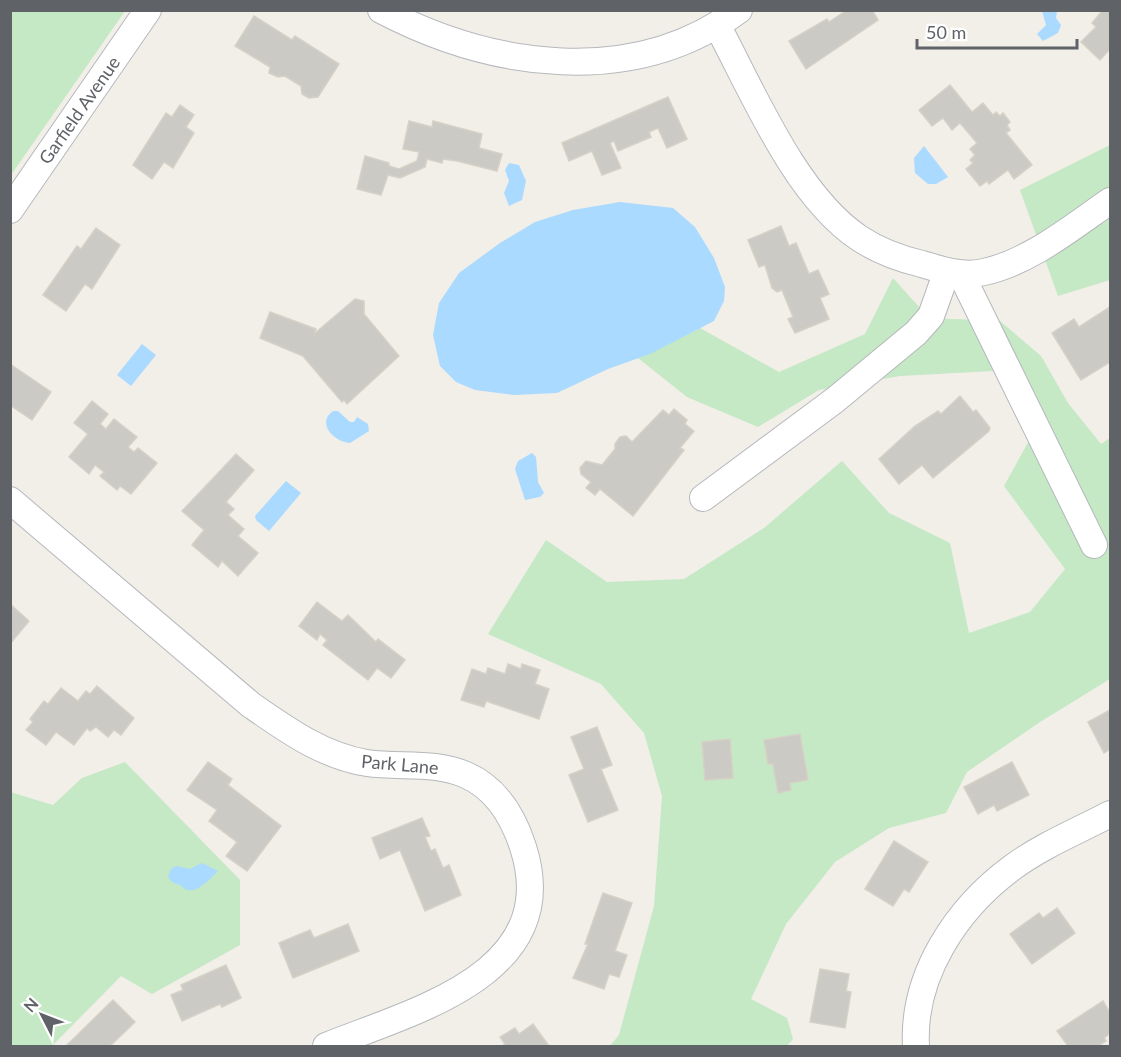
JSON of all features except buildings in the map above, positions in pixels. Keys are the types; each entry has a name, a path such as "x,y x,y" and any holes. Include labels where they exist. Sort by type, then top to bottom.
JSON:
{"street":[{"name":"Garfield Avenue","path":"10,210 148,10"},
{"path":"381,10 454,42 540,61 573,63 613,61 656,52 684,42 717,25 739,10"},
{"path":"717,25 782,149 806,186 835,219 870,245 911,261 954,272 982,273 1023,257 1110,201"},
{"path":"703,498 835,400 916,333 931,316 954,272"},
{"path":"954,272 1094,545"},
{"name":"Park Lane","path":"10,500 251,705 287,730 326,751 348,759 368,763 433,766 454,770 486,788 510,815 526,856 529,885 521,928 506,953 486,974 462,991 326,1047"},
{"path":"916,1047 919,1009 926,980 953,929 971,906 1014,866 1051,843 1110,814"}],"green space":[{"path":"10,11 125,11 11,175"},
{"path":"1110,145 1110,280 1058,296 1020,190"},
{"path":"893,278 929,318 1000,321 1041,356 1068,403 1101,444 1110,438 1110,679 1040,722 967,772 946,813 889,828 835,862 786,924 751,999 787,1018 793,1039 787,1046 610,1046 619,1035 654,906 662,796 644,733 601,684 488,634 546,540 607,582 684,579 764,528 842,461 889,513 950,543 969,633 1030,612 1065,569 1004,486 1031,437 993,371 900,376 819,390 758,427 687,397 638,358 700,328 779,372 865,334"},
{"path":"125,762 240,880 240,945 152,994 121,976 52,1046 11,1046 10,792 53,805 82,778"}],"water":[{"path":"1042,11 1057,11 1056,18 1061,25 1058,33 1043,41 1037,34 1046,25"},
{"path":"924,146 948,177 936,184 928,184 915,173 914,158"},
{"path":"509,163 519,165 526,181 522,200 509,206 504,193 509,181 505,170"},
{"path":"620,202 673,208 695,227 714,258 725,287 724,301 714,321 650,354 608,369 557,393 514,395 475,390 456,382 440,366 433,335 439,303 459,273 500,243 535,222 573,210"},
{"path":"142,344 156,355 131,386 117,375"},
{"path":"333,411 338,411 350,422 354,422 357,417 368,424 369,431 350,443 338,439 329,431 326,421"},
{"path":"532,453 536,457 538,482 544,493 540,497 525,500 515,469 518,461"},
{"path":"286,481 301,493 269,531 256,520 255,516"},
{"path":"202,863 218,871 196,889 185,889 168,877 171,869 176,866 190,869"}]}
